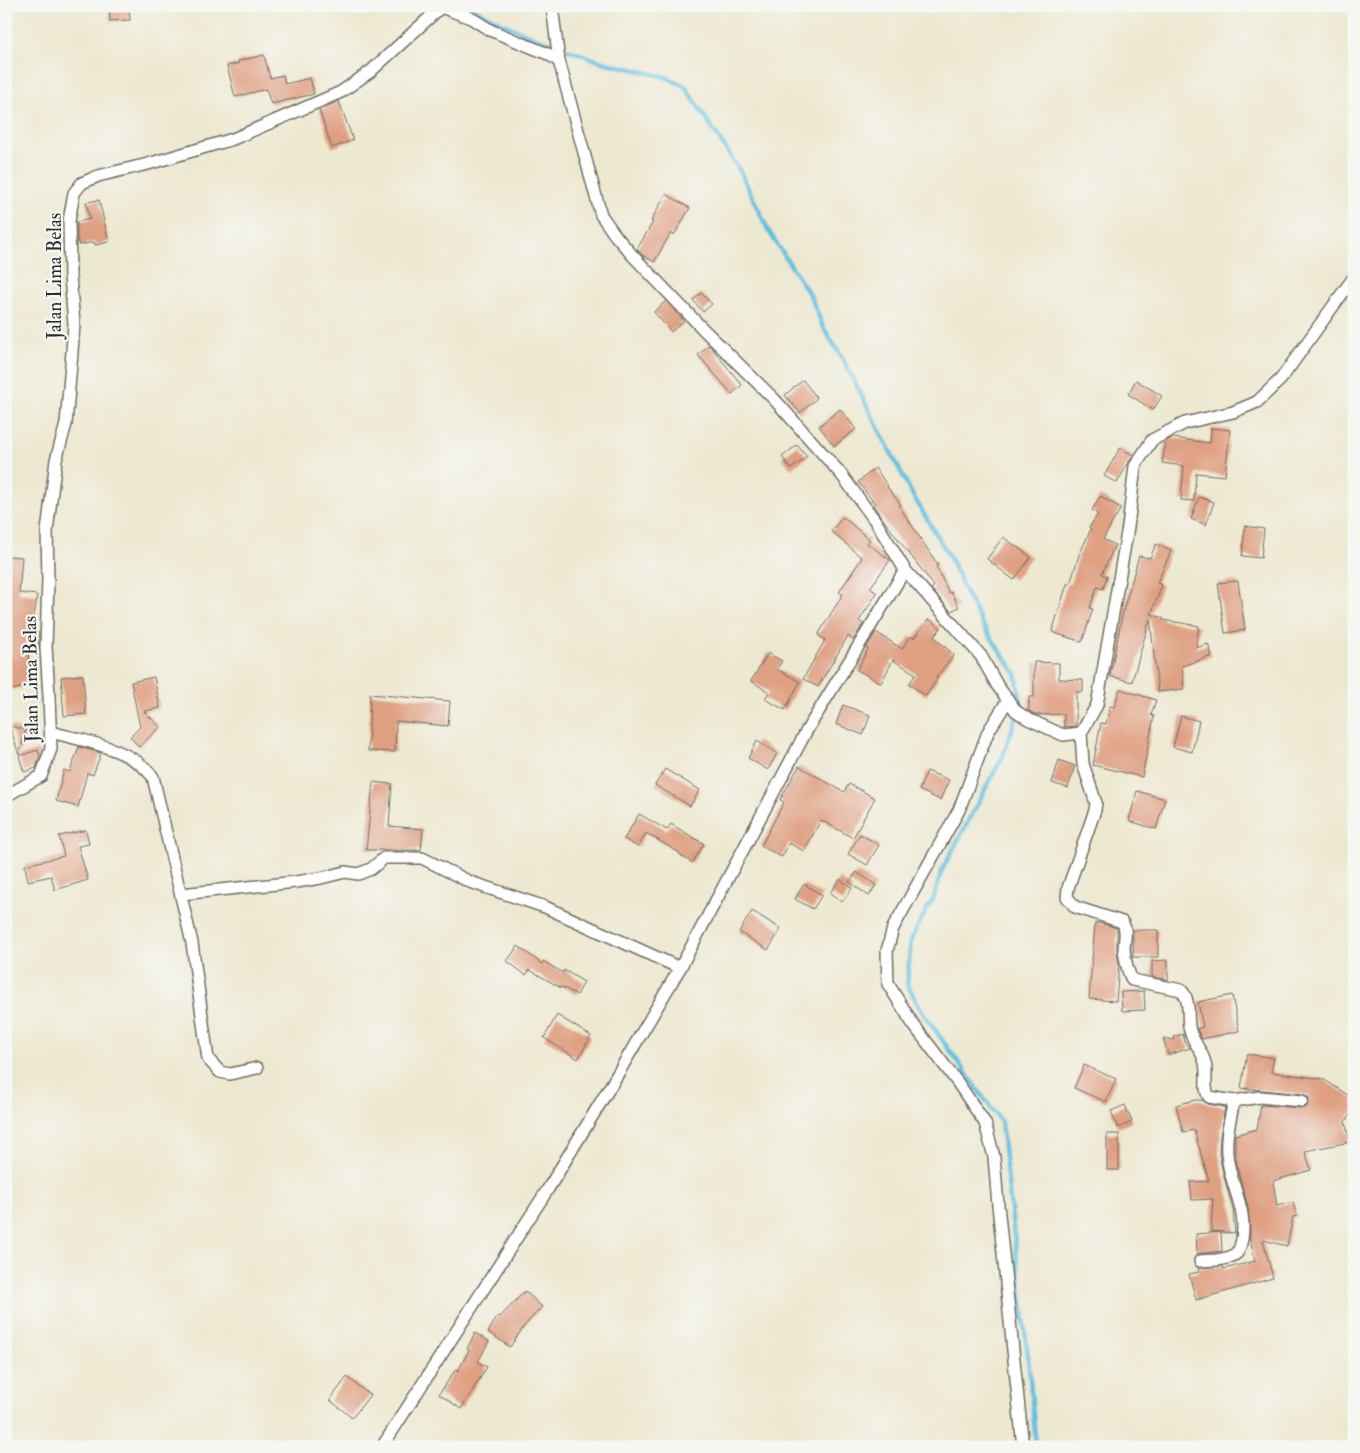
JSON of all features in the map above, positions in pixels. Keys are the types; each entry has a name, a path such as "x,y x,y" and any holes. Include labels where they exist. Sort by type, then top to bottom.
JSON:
{"street":[{"name":"Jalan Lima Belas","path":"6,796 41,776 51,749 46,647 48,579 46,531 56,460 66,424 72,352 74,324 69,221 74,193 82,183 98,176 148,164 233,139 341,92 371,71 441,6 471,18 490,30 516,42 548,54 559,56"},
{"path":"552,8 559,56 601,215 615,235 703,329 774,399 842,474 876,522 905,570 981,656 1016,711 1028,719 1063,734 1081,733"},
{"path":"1302,1101 1260,1097 1234,1100 1209,1097 1205,1086 1207,1074 1205,1060 1194,1043 1189,1030 1188,1002 1185,994 1181,990 1132,980 1126,966 1124,948 1125,926 1122,922 1075,907 1067,897 1068,888 1095,810 1096,803 1083,764 1081,733 1097,705 1126,536 1135,466 1152,440 1185,423 1233,412 1257,402 1281,380 1354,277"},
{"path":"382,1447 548,1189 680,968 807,730 905,570"},
{"path":"1008,700 988,732 959,810 893,928 887,951 888,984 913,1024 958,1083 985,1123 994,1157 1023,1447"},
{"path":"50,732 115,750 147,769 153,777 192,943 208,1059 220,1072 230,1074 257,1068"},
{"path":"181,894 321,878 344,872 358,874 371,869 384,858 422,858 470,882 545,907 680,968"},
{"path":"1200,1261 1230,1256 1241,1247 1244,1217 1232,1179 1226,1146 1234,1100"}],"building":[{"path":"109,6 129,6 130,20 110,21"},
{"path":"264,55 270,78 283,75 285,84 310,78 314,94 271,104 266,89 235,97 227,66 239,63 238,61"},
{"path":"339,101 353,140 332,148 319,110"},
{"path":"666,194 690,208 674,235 671,233 654,262 642,255 637,249 653,222 651,221"},
{"path":"99,200 109,242 95,245 94,242 79,245 77,222 90,219 86,202"},
{"path":"701,293 712,304 703,312 693,300"},
{"path":"666,301 684,321 671,332 654,312"},
{"path":"709,345 742,385 732,394 698,355"},
{"path":"803,380 817,398 800,413 785,395"},
{"path":"1136,380 1162,396 1153,410 1128,394"},
{"path":"840,409 856,429 834,446 819,426"},
{"path":"1211,428 1230,430 1225,476 1196,473 1194,501 1181,500 1184,466 1162,463 1166,441 1173,438 1210,443"},
{"path":"797,445 807,457 791,469 782,457"},
{"path":"1120,448 1133,455 1117,483 1104,476"},
{"path":"875,468 901,505 899,506 938,565 936,566 949,593 951,592 959,607 951,611 931,589 934,586 885,522 873,505 875,504 858,482"},
{"path":"1100,496 1121,508 1103,539 1115,545 1102,574 1107,576 1103,589 1097,587 1090,608 1093,609 1082,642 1052,632 1067,584 1070,584 1079,555 1091,529 1089,528 1098,514 1092,510"},
{"path":"1199,497 1214,502 1206,525 1191,519"},
{"path":"843,517 870,540 867,543 890,560 870,588 877,593 859,621 863,624 853,640 848,636 818,687 803,679 825,640 818,635 843,594 839,592 862,558 831,531"},
{"path":"1245,526 1264,529 1261,558 1242,556"},
{"path":"1003,537 1031,557 1014,580 987,559"},
{"path":"1156,544 1171,551 1157,583 1162,585 1151,614 1163,618 1163,620 1199,626 1196,648 1208,644 1212,656 1182,666 1184,689 1158,692 1150,618 1132,682 1110,676 1123,611 1139,556 1150,558"},
{"path":"6,556 22,557 19,593 37,595 32,633 38,632 39,639 39,649 28,650 29,669 27,670 30,686 10,690 7,676 6,647"},
{"path":"1238,581 1245,630 1225,633 1218,583"},
{"path":"929,619 941,628 934,637 954,655 936,677 938,678 926,696 909,684 916,674 893,660 881,683 857,670 868,649 866,648 876,632 902,649 910,636 914,638"},
{"path":"768,653 782,661 777,669 800,682 785,710 765,699 769,692 751,681"},
{"path":"1034,662 1059,663 1059,679 1083,680 1083,692 1076,692 1076,726 1064,727 1064,714 1037,715 1029,711 1029,697 1034,697"},
{"path":"83,675 86,714 64,716 61,677"},
{"path":"154,677 160,708 144,711 160,727 139,747 130,737 140,727 131,682"},
{"path":"1120,689 1156,700 1151,715 1154,716 1142,777 1093,765 1101,723 1106,724 1110,706 1114,707"},
{"path":"370,694 450,701 448,726 396,721 395,752 368,751"},
{"path":"843,705 870,715 863,735 836,724"},
{"path":"1181,716 1199,721 1192,752 1173,747"},
{"path":"10,726 26,730 19,755"},
{"path":"757,741 777,753 768,770 748,758"},
{"path":"79,747 101,753 93,775 87,773 78,807 56,801 64,770 70,772"},
{"path":"38,750 40,756 36,768 24,772 19,756"},
{"path":"1059,760 1075,766 1068,788 1052,783"},
{"path":"799,766 844,792 849,784 875,798 853,838 821,820 804,851 789,843 782,857 761,846 784,802 780,800"},
{"path":"665,769 700,790 690,806 655,785"},
{"path":"927,771 949,780 940,800 919,790"},
{"path":"373,782 392,784 389,826 423,829 421,850 366,850"},
{"path":"1137,791 1165,799 1156,829 1129,821"},
{"path":"639,814 667,830 671,824 704,844 692,863 680,853 646,833 638,847 624,839"},
{"path":"86,830 89,844 78,846 88,880 55,890 51,876 28,881 25,865 64,856 59,836"},
{"path":"860,834 879,845 867,865 848,854"},
{"path":"857,872 876,885 869,896 849,882"},
{"path":"840,879 852,888 842,902 830,893"},
{"path":"804,884 822,895 813,909 795,899"},
{"path":"752,911 781,929 768,950 739,932"},
{"path":"1095,923 1117,928 1119,965 1116,1001 1089,999"},
{"path":"1133,930 1158,930 1158,957 1133,957"},
{"path":"518,946 542,964 543,961 563,973 564,970 584,982 577,995 530,970 526,975 507,961"},
{"path":"1168,960 1168,980 1152,977 1152,961"},
{"path":"1144,991 1145,1010 1122,1011 1121,992"},
{"path":"1232,995 1239,1031 1202,1039 1197,1029 1203,1027 1198,1002"},
{"path":"557,1015 591,1036 578,1059 544,1038"},
{"path":"1183,1034 1185,1042 1190,1048 1168,1055 1163,1038 1175,1040 1174,1037"},
{"path":"1247,1054 1274,1058 1271,1072 1323,1079 1354,1099 1354,1109 1345,1122 1350,1142 1305,1151 1311,1170 1273,1181 1277,1206 1293,1202 1297,1216 1293,1217 1287,1246 1263,1240 1273,1278 1196,1300 1189,1274 1199,1272 1198,1268 1223,1266 1224,1269 1255,1261 1250,1239 1248,1207 1235,1160 1235,1135 1257,1129 1261,1105 1306,1108 1309,1102 1309,1097 1303,1094 1241,1088"},
{"path":"1084,1065 1116,1079 1106,1102 1074,1088"},
{"path":"1202,1100 1208,1104 1225,1107 1219,1154 1233,1210 1235,1233 1211,1231 1213,1199 1192,1200 1190,1182 1209,1181 1194,1130 1183,1132 1176,1105"},
{"path":"1125,1105 1132,1122 1118,1128 1111,1111"},
{"path":"1107,1134 1119,1134 1119,1170 1107,1170"},
{"path":"1221,1232 1222,1251 1197,1254 1196,1234"},
{"path":"525,1291 542,1307 525,1325 510,1347 488,1332 498,1316 500,1317"},
{"path":"475,1333 489,1341 478,1362 487,1367 461,1409 439,1394 456,1369 458,1371"},
{"path":"347,1377 370,1395 352,1418 330,1400"}],"waterway":[{"path":"468,6 534,37 602,62 666,77 685,86 740,171 768,230 811,297 823,327 843,359 912,494 949,556 985,629 1016,674 1021,703 1003,756 942,870 934,897 911,939 907,984 923,1013 1001,1122 1028,1356 1036,1447"}]}
